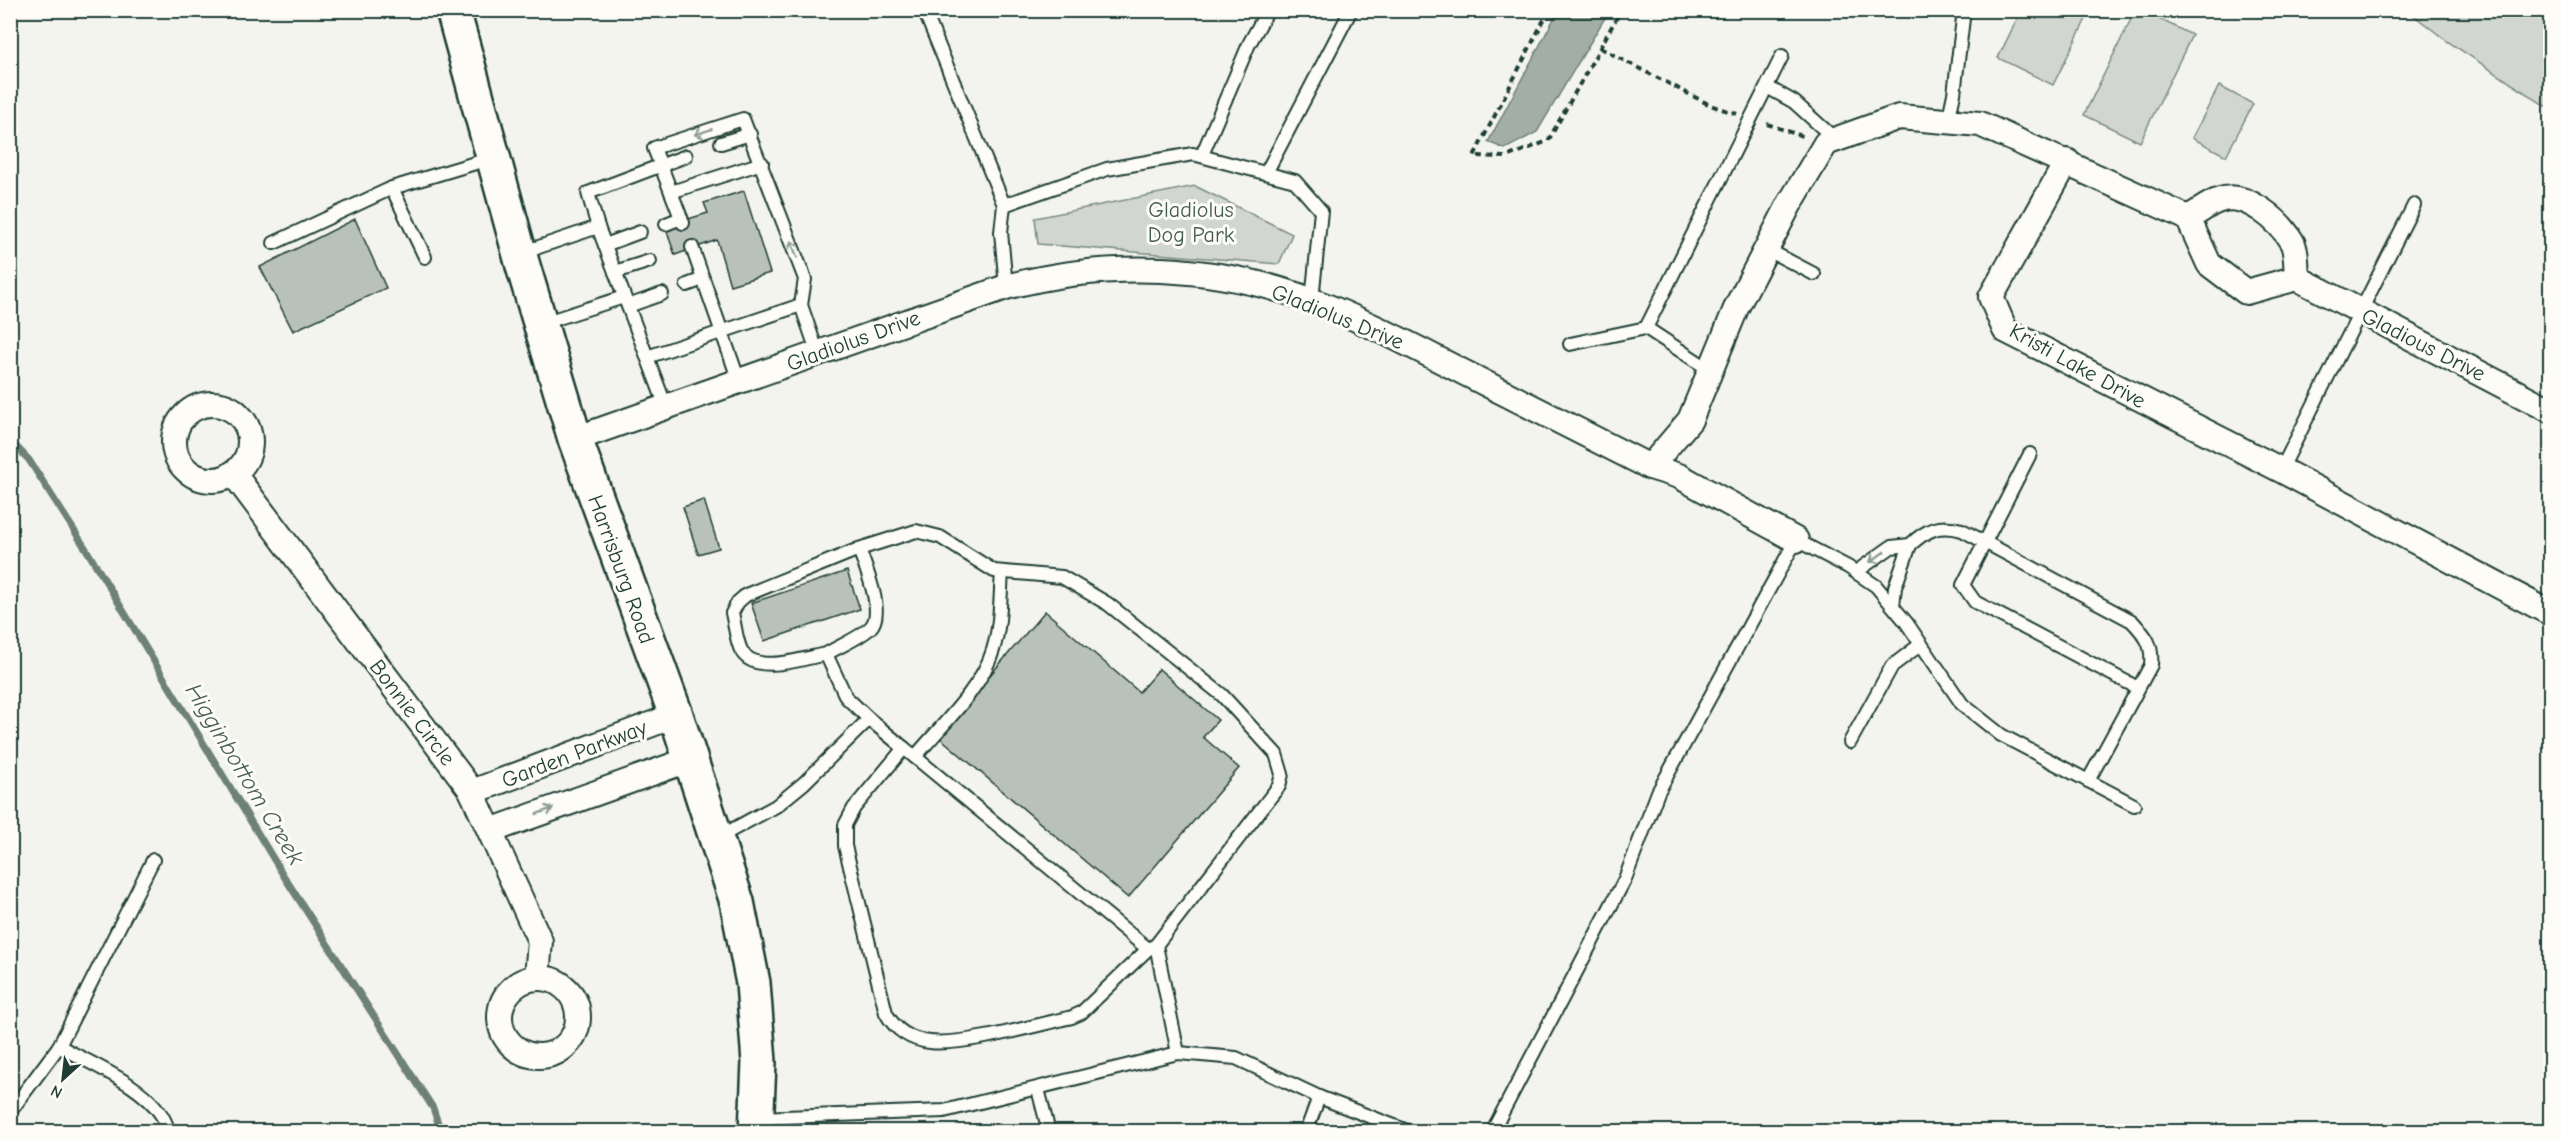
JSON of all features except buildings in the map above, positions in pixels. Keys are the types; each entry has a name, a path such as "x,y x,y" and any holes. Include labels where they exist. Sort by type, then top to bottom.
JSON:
{"main road":[{"name":"Harrisburg Road","path":"453,10 574,439 676,715 718,837 737,902 753,983 759,1062 757,1125"}],"street":[{"path":"1650,467 1690,420 1737,306 1766,249 1831,141 1899,117 1980,124 2067,161 2188,218 2208,264 2246,292 2296,279 2294,244 2280,225 2262,210 2243,201 2221,199 2188,218"},
{"name":"Kristi Lake Drive","path":"2067,161 1991,297 2005,330 2281,470 2550,613"},
{"name":"Gladiolus Drive","path":"574,439 818,354 875,331 1039,278 1107,270 1195,272 1247,281 1312,300 1361,320 1650,467 1679,476 1796,540"},
{"name":"Gladious Drive","path":"2296,279 2550,410"},
{"name":"Bonnie Circle","path":"233,473 472,792 540,941 537,977"},
{"name":"Garden Parkway","path":"472,792 676,715"},
{"name":"Garden Parkway","path":"490,831 691,759"}],"lane":[{"path":"924,10 1004,205 1001,231 1006,287"},
{"path":"1202,155 1249,44 1268,10"},
{"path":"1266,173 1351,10"},
{"path":"1948,122 1954,94 1964,10"},
{"path":"1646,328 1782,56"},
{"path":"1767,87 1794,102 1831,141"},
{"path":"666,224 682,220 654,148 742,119 762,163 805,279 801,305 818,354"},
{"path":"721,143 750,134"},
{"path":"1004,205 1107,169 1193,154 1295,181 1321,211 1312,300"},
{"path":"666,407 598,227 588,193 686,156"},
{"path":"274,243 392,188 494,158"},
{"path":"671,192 762,163"},
{"path":"392,188 425,257"},
{"path":"2281,470 2414,205"},
{"path":"520,253 598,227"},
{"path":"605,245 640,232"},
{"path":"692,247 739,381"},
{"path":"1766,249 1814,274"},
{"path":"615,272 650,261"},
{"path":"687,285 704,279"},
{"path":"542,324 662,294"},
{"path":"647,357 801,305"},
{"path":"1570,344 1646,328 1710,370"},
{"path":"2030,454 1964,585 1974,602 2138,688"},
{"path":"1893,606 1895,587 1910,545 1926,530 1945,526 1962,530 2132,621 2143,633 2152,650 2151,665 2088,781"},
{"path":"859,549 876,603 877,616 871,628 826,654 772,665 752,660 741,652 732,613 738,602 746,595 859,549 916,531 940,537 994,571 1062,577 1108,603 1222,695 1276,754 1282,774 1279,786 1152,947 1081,1012 1072,1017 951,1042 929,1042 907,1035 892,1025 886,1013 845,846 845,825 854,808 904,748"},
{"path":"1492,1131 1625,879 1658,792 1796,540 1856,572 1876,586 1921,644 1962,704 2001,735 2134,806"},
{"path":"1856,572 1891,547 1910,545"},
{"path":"915,757 968,694 993,652 998,631 1002,572"},
{"path":"1850,742 1892,666 1921,644"},
{"path":"826,654 846,697 869,719 1152,947 1178,1053"},
{"path":"718,837 776,806 804,783 869,719"},
{"path":"10,1112 58,1046 153,860"},
{"path":"58,1046 133,1087 160,1109 166,1124 163,1131"},
{"path":"757,1125 944,1111 1178,1053 1236,1058 1319,1097 1410,1131"},
{"path":"1038,1089 1048,1131"},
{"path":"1306,1131 1319,1097"}],"path":[{"path":"1549,10 1474,156 1506,157 1548,141 1621,10"},
{"path":"1600,48 1710,105 1831,141"}],"green space":[{"path":"2021,11 2090,11 2053,85 1998,58"},
{"path":"2135,11 2143,11 2192,35 2140,142 2084,115"},
{"path":"2408,11 2550,11 2550,109 2447,41"},
{"path":"2219,86 2253,104 2226,156 2192,138"},
{"name":"Gladiolus Dog Park","path":"1195,186 1292,234 1279,264 1038,244 1035,218"}],"shaded area":[{"path":"1558,11 1609,11 1537,132 1505,149 1488,142"}],"waterway":[{"name":"Higginbottom Creek","path":"10,440 29,460 86,549 285,878 433,1108 441,1132"}]}
